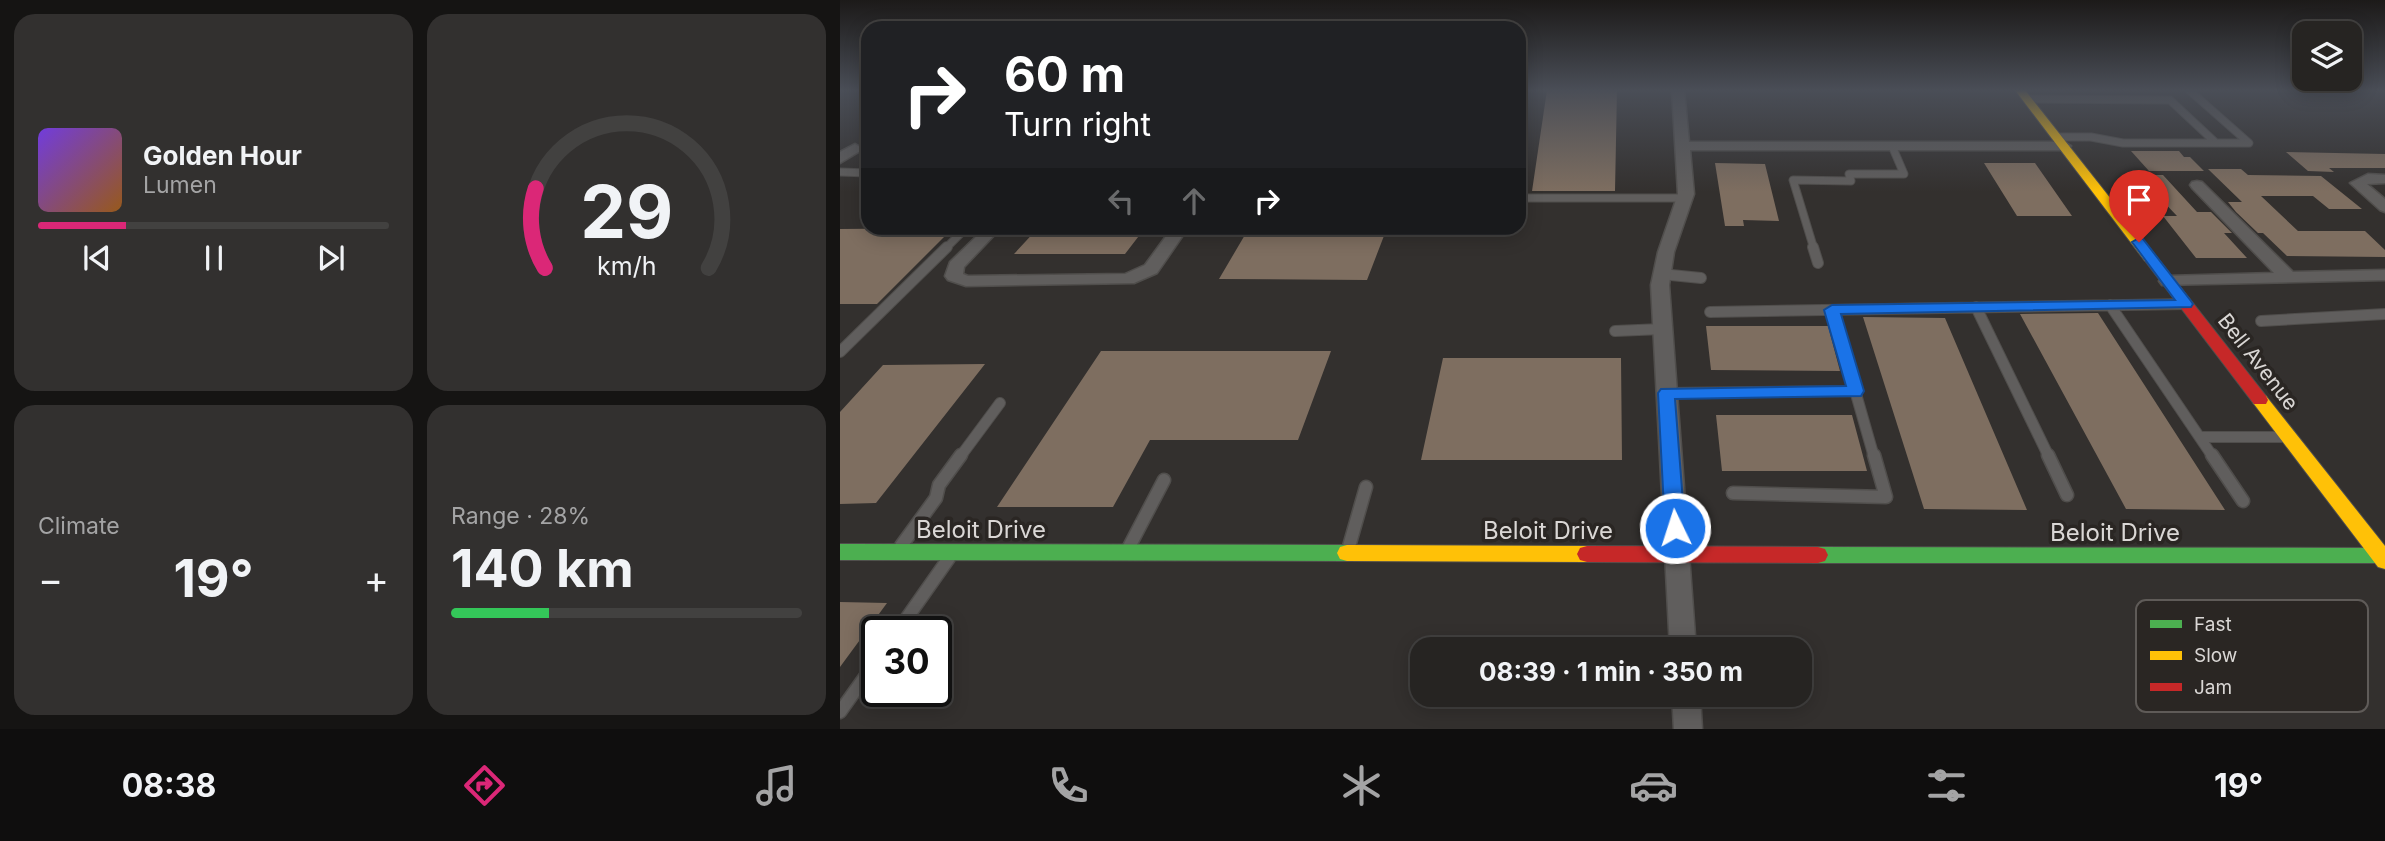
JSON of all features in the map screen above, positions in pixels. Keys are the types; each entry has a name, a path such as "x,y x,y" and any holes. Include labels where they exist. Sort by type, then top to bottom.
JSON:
{"street":[{"path":"1681,124 1685,198 1661,274 1662,330 1682,637"},
{"name":"Bell Avenue","path":"2047,124 2384,558"},
{"path":"1683,146 1892,146 2060,142"},
{"path":"840,159 855,148"},
{"path":"2385,178 2368,178 2357,183 2385,207"},
{"path":"2197,185 2287,276"},
{"path":"986,235 956,266 954,276 958,279 1129,279 1150,269 1175,235"},
{"path":"2168,281 2385,275"},
{"name":"Beloit Drive","path":"840,552 2384,558"},
{"path":"1687,707 1688,729"}],"lane":[{"path":"2196,124 2216,143"},
{"path":"2060,142 2091,137 2123,143 2249,143 2228,124"},
{"path":"1818,263 1793,180 1851,181 1849,174 1904,174 1892,146"},
{"path":"840,172 861,173"},
{"path":"1526,198 1685,198"},
{"path":"840,352 959,235"},
{"path":"1661,274 1701,278"},
{"path":"1710,312 2186,304"},
{"path":"2110,305 2243,501"},
{"path":"1976,307 2067,495"},
{"path":"1734,493 1886,497 1832,310"},
{"path":"2261,321 2385,314"},
{"path":"1615,331 1662,330"},
{"path":"1667,393 1855,391"},
{"path":"897,552 936,498 939,485 1000,403"},
{"path":"2200,437 2289,437"},
{"path":"1126,553 1164,480"},
{"path":"1347,554 1366,487"},
{"path":"908,616 953,552"},
{"path":"840,712 861,682"}],"building":[{"path":"1542,124 1616,124 1615,191 1532,191"},
{"path":"2131,151 2179,151 2184,157 2190,157 2204,171 2149,171"},
{"path":"2286,152 2385,154 2385,168 2329,168 2334,172 2308,171"},
{"path":"1715,163 1765,164 1779,221 1743,220 1744,226 1725,226"},
{"path":"1984,163 2035,163 2072,216 2017,216"},
{"path":"2208,169 2241,169 2248,175 2321,176 2362,209 2329,209 2313,196 2261,196 2298,231 2365,231 2385,250 2385,257 2287,256 2236,212 2228,202 2242,202"},
{"path":"2138,175 2163,175 2197,212 2211,212 2232,233 2224,233 2247,258 2196,258 2163,216 2177,216"},
{"path":"840,229 861,229 861,235 946,235 877,304 840,304"},
{"path":"1032,235 1140,235 1125,254 1014,254"},
{"path":"1245,235 1384,235 1367,280 1219,279"},
{"path":"2098,313 2225,510 2126,509 2020,314"},
{"path":"1863,317 1945,318 2027,510 1924,509"},
{"path":"1706,326 1828,326 1840,371 1711,370"},
{"path":"1101,351 1331,351 1298,440 1150,440 1113,507 997,507"},
{"path":"1443,358 1621,358 1622,460 1421,460"},
{"path":"985,364 876,503 840,504 840,412 883,365"},
{"path":"1716,415 1852,415 1867,471 1722,471"},
{"path":"840,602 887,603 877,616 861,616 861,638 840,667"}],"traffic: fast":[{"path":"840,552 1347,553"},
{"path":"1818,555 2381,556"}],"traffic: slow":[{"path":"2046,124 2150,258"},
{"path":"2260,400 2385,561"},
{"path":"1347,553 1587,554"}],"traffic: jam":[{"path":"2150,258 2260,400"},
{"path":"1587,554 1818,555"}],"route":[{"path":"1675,528 1667,393 1855,391 1832,310 2186,304 2139,242"}]}
